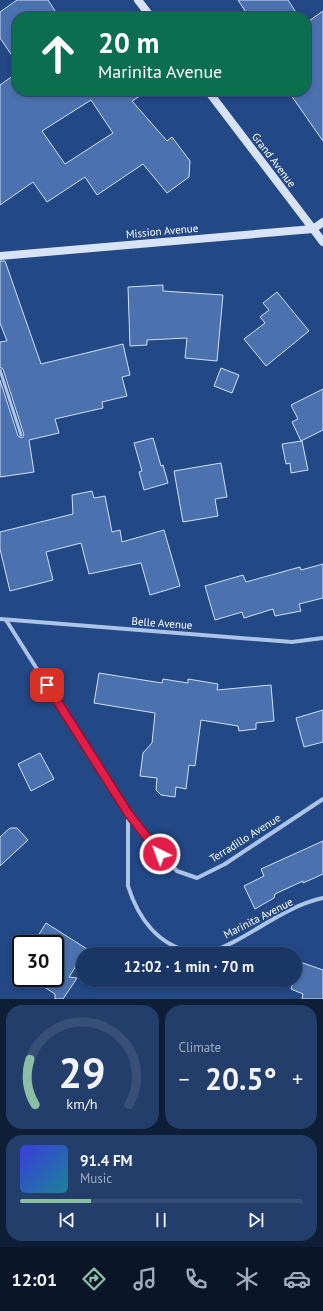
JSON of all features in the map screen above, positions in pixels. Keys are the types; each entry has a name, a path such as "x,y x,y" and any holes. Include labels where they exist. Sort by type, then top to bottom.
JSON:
{"street":[{"path":"138,0 147,12"},
{"name":"Grand Avenue","path":"212,96 323,242"},
{"path":"313,229 323,222"},
{"name":"Mission Avenue","path":"0,256 313,229"},
{"name":"Belle Avenue","path":"0,619 292,642 323,638"},
{"path":"6,620 128,813"},
{"name":"Terradillo Avenue","path":"128,813 152,845 177,870 197,878 225,864 323,799"},
{"name":"Marinita Avenue","path":"128,813 128,886 133,902 137,911 153,931 164,941 183,950 206,954 297,907 323,898"}],"lane":[{"path":"0,370 21,435"}],"building":[{"path":"17,0 48,0 56,12 12,12 12,56 0,38 0,12"},
{"path":"238,0 288,0 296,12 246,12"},
{"path":"323,11 323,141 292,96 311,96 311,19"},
{"path":"12,77 12,96 140,96 132,101 167,141 172,137 190,161 189,177 167,193 143,164 97,195 85,177 47,202 33,182 0,205 0,85","holes":["91,100 113,133 65,164 42,131"]},
{"path":"0,261 5,261 41,364 123,344 130,375 122,377 127,396 102,402 103,408 55,419 59,433 29,440 34,472 0,477 0,380 18,436 22,438 24,435 3,369 0,367 0,342 7,341 0,323"},
{"path":"163,285 163,291 223,295 217,361 185,358 187,338 147,340 147,345 130,346 128,287"},
{"path":"277,292 309,331 266,366 244,339 265,323 260,317 269,310 263,303"},
{"path":"221,368 239,375 232,393 214,386"},
{"path":"323,389 323,430 301,441 292,422 298,419 291,405"},
{"path":"153,438 161,466 163,465 168,483 144,490 139,472 142,471 134,443"},
{"path":"302,441 308,470 291,473 290,463 286,464 282,444"},
{"path":"221,463 227,497 215,499 218,516 183,522 174,471"},
{"path":"92,491 94,498 105,496 112,532 120,530 122,542 164,530 180,586 150,595 141,563 89,574 81,543 46,552 53,580 10,591 0,549 0,532 73,514 72,495"},
{"path":"323,564 323,598 299,604 301,611 275,616 273,609 244,618 242,612 215,620 205,586 243,575 246,582 300,567 301,570"},
{"path":"99,673 162,683 163,679 188,683 188,679 218,684 217,690 271,685 274,721 256,723 256,729 239,731 238,726 201,720 195,766 189,765 186,789 176,787 175,797 161,795 156,790 157,778 140,776 143,753 152,743 155,713 94,703"},
{"path":"323,710 323,742 304,747 296,718"},
{"path":"40,753 54,779 31,791 18,764"},
{"path":"10,828 17,828 28,840 0,866 0,837"},
{"path":"323,841 323,874 303,883 303,881 275,894 274,898 255,909 244,886 264,876 261,869"},
{"path":"46,923 84,947 76,947 76,966 69,977 76,978 76,980 63,999 55,999 55,994 44,987 64,987 64,935 39,935"},
{"path":"302,963 323,970 323,999 302,999 303,994 291,989 292,987 302,987"}],"route":[{"path":"47,685 128,813 160,854"}]}
